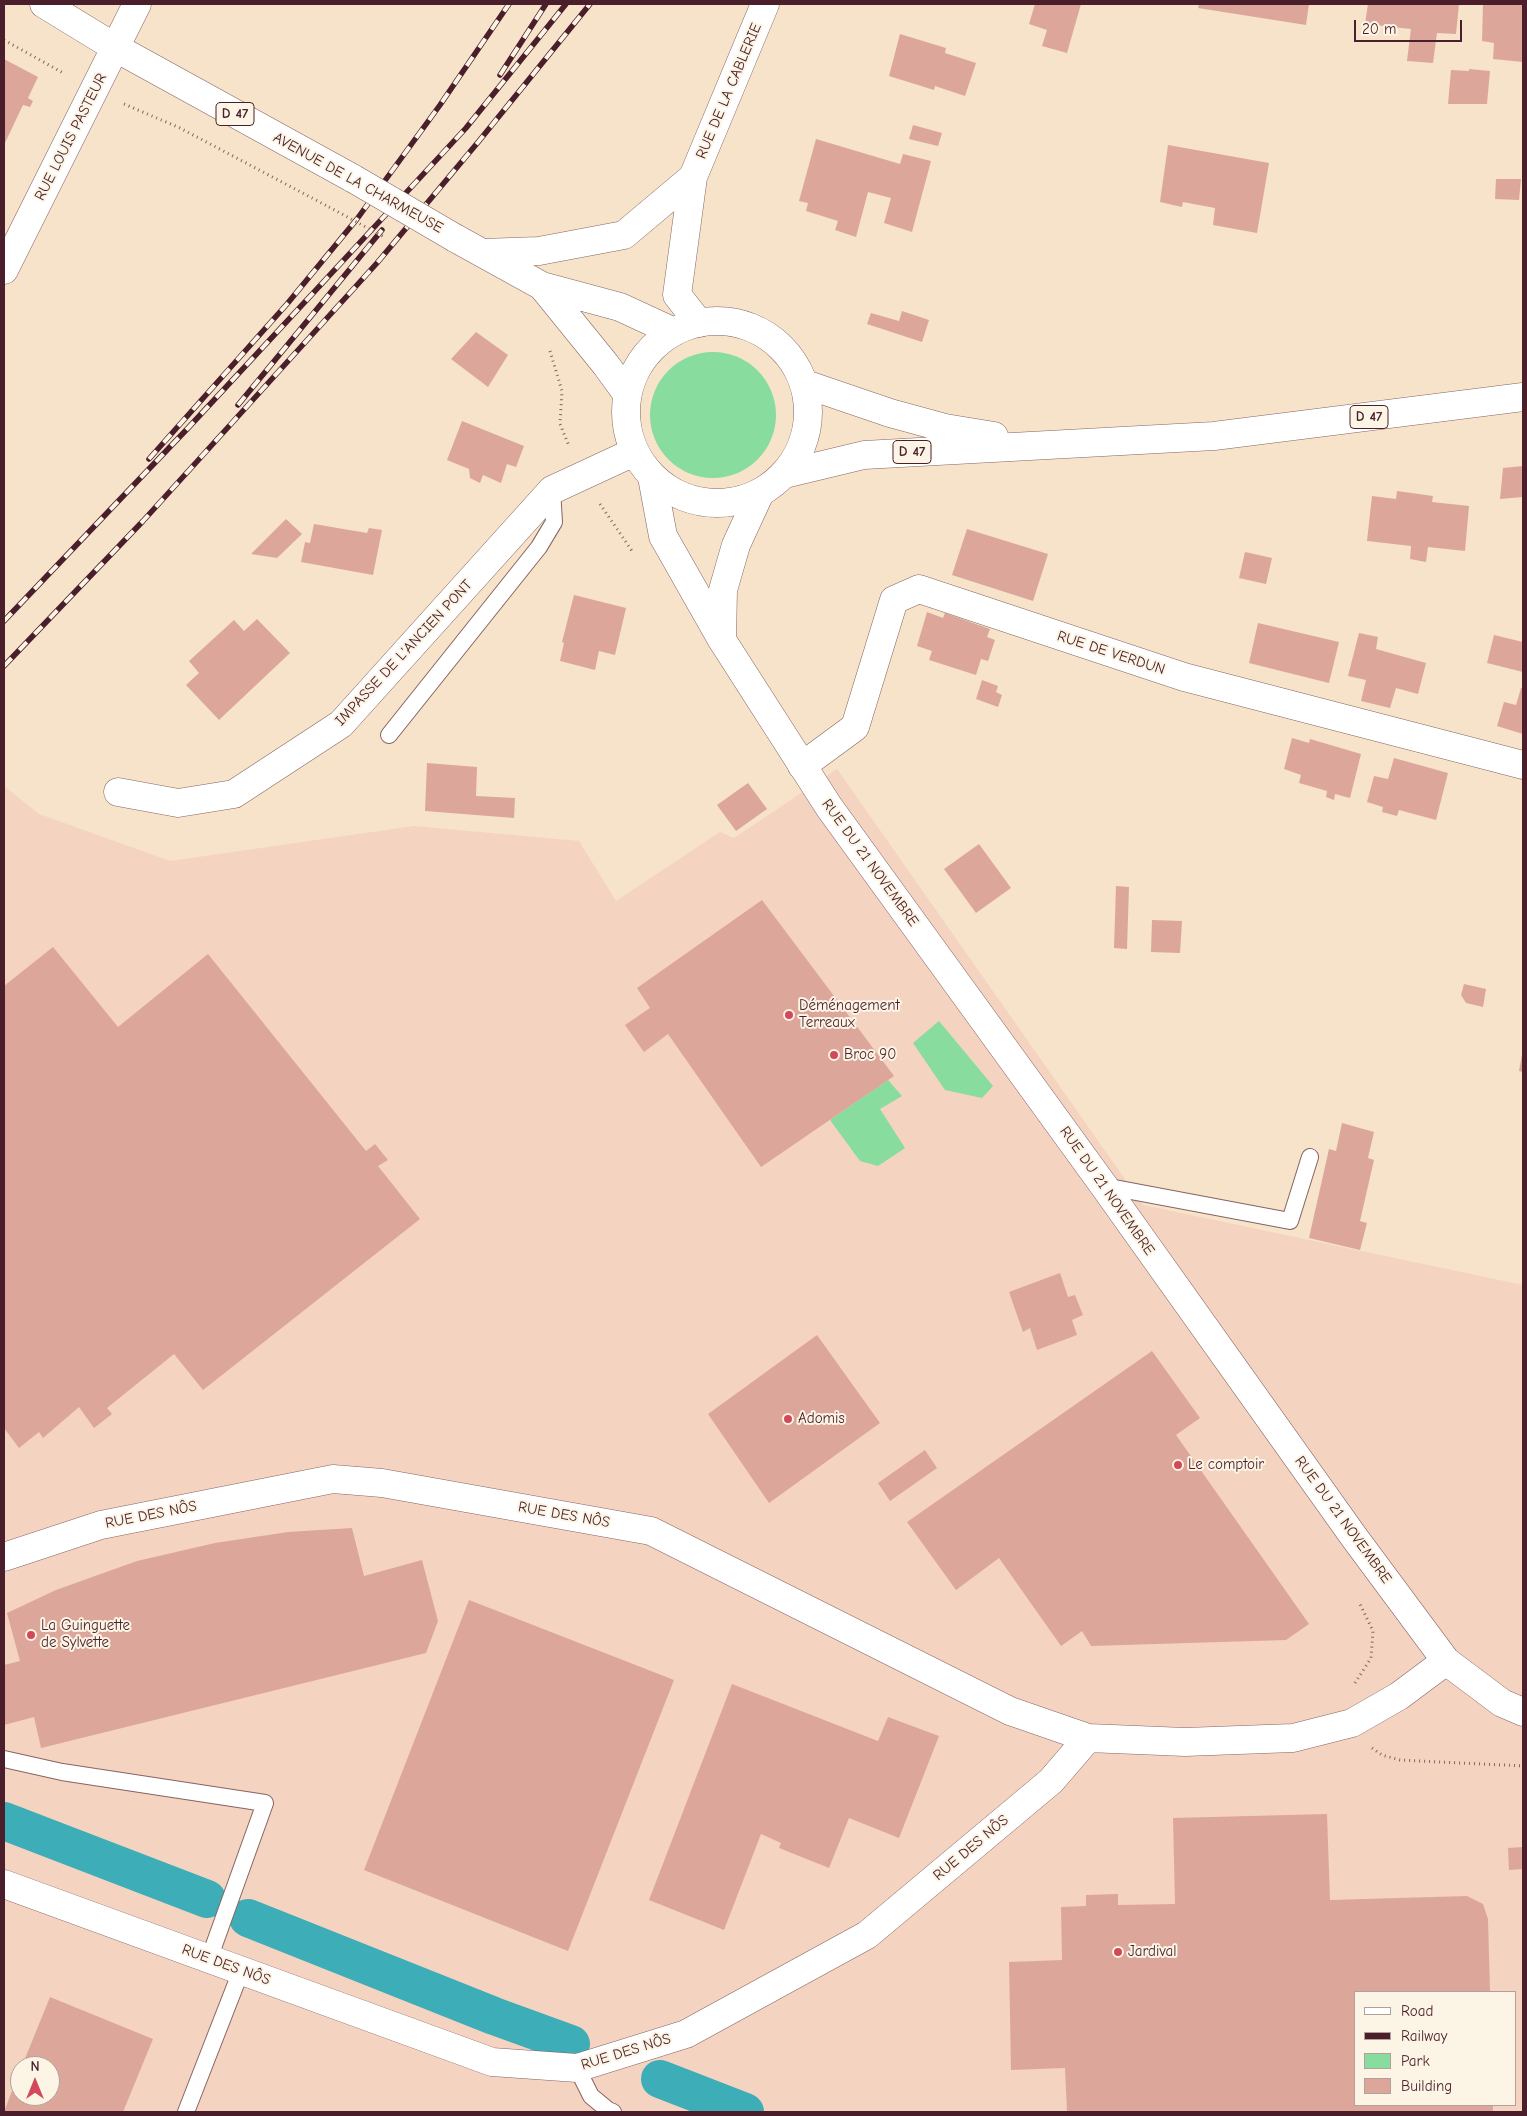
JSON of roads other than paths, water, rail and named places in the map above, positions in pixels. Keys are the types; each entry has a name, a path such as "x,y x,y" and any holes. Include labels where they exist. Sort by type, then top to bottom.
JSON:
{"street":[{"name":"AVENUE DE LA CHARMEUSE","path":"44,4 116,48 354,179 542,286 686,327"},
{"name":"RUE LOUIS PASTEUR","path":"4,270 137,4"},
{"name":"RUE DE LA CABLERIE","path":"686,327 677,295 693,177 765,4"},
{"name":"RUE DE LA CABLERIE","path":"483,252 539,251 624,235 693,177"},
{"name":"AVENUE DE LA CHARMEUSE","path":"542,286 606,364 627,394"},
{"path":"733,322 768,336 791,359 805,384 809,415 805,439 785,474 760,493 727,503 689,500 652,477 634,452 626,422 627,394 647,354 686,327 733,322"},
{"name":"D 47","path":"805,384 890,413 945,428 1042,444"},
{"name":"D 47","path":"785,474 864,454 1214,436 1523,397"},
{"name":"IMPASSE DE L'ANCIEN PONT","path":"118,792 178,803 234,794 341,724 552,490 634,452"},
{"name":"RUE DU 21 NOVEMBRE","path":"652,477 663,536 722,640 829,807 1104,1186 1354,1537 1446,1661 1502,1703 1523,1712"},
{"path":"722,640 723,590 736,545 760,493"},
{"name":"RUE DE VERDUN","path":"802,766 855,728 894,600 919,589 1184,677 1523,765"},
{"name":"RUE DES NÔS","path":"4,1557 102,1525 333,1479 382,1482 651,1531 1010,1711 1088,1738 1185,1742 1293,1738 1352,1723 1398,1696 1446,1661"},
{"name":"RUE DES NÔS","path":"4,1884 492,2062 577,2068 686,2034 868,1935 1051,1781 1088,1738"}],"lane":[{"path":"389,735 540,547 554,522 552,490"},
{"path":"1104,1186 1290,1221 1310,1156"},
{"path":"4,1759 62,1772 265,1802 209,1959"},
{"path":"186,2112 241,1971"},
{"path":"577,2068 591,2096 608,2110 614,2112"}],"waterway":[{"path":"4,1821 207,1899"},
{"path":"248,1918 494,2016 571,2044"},
{"path":"660,2079 745,2112"}],"railway":[{"path":"149,459 287,304 357,219 440,105 509,4"},
{"path":"500,75 546,4"},
{"path":"4,621 189,427 466,128 566,4"},
{"path":"4,666 143,521 377,263 590,4"},
{"path":"238,405 382,230"}],"place":[{"name":"Déménagement Terreaux","path":"789,1015"},
{"name":"Broc 90","path":"834,1055"},
{"name":"Adomis","path":"788,1419"},
{"name":"Le comptoir","path":"1178,1465"},
{"name":"La Guinguette de Sylvette","path":"31,1635"},
{"name":"Jardival","path":"1118,1952"}]}
